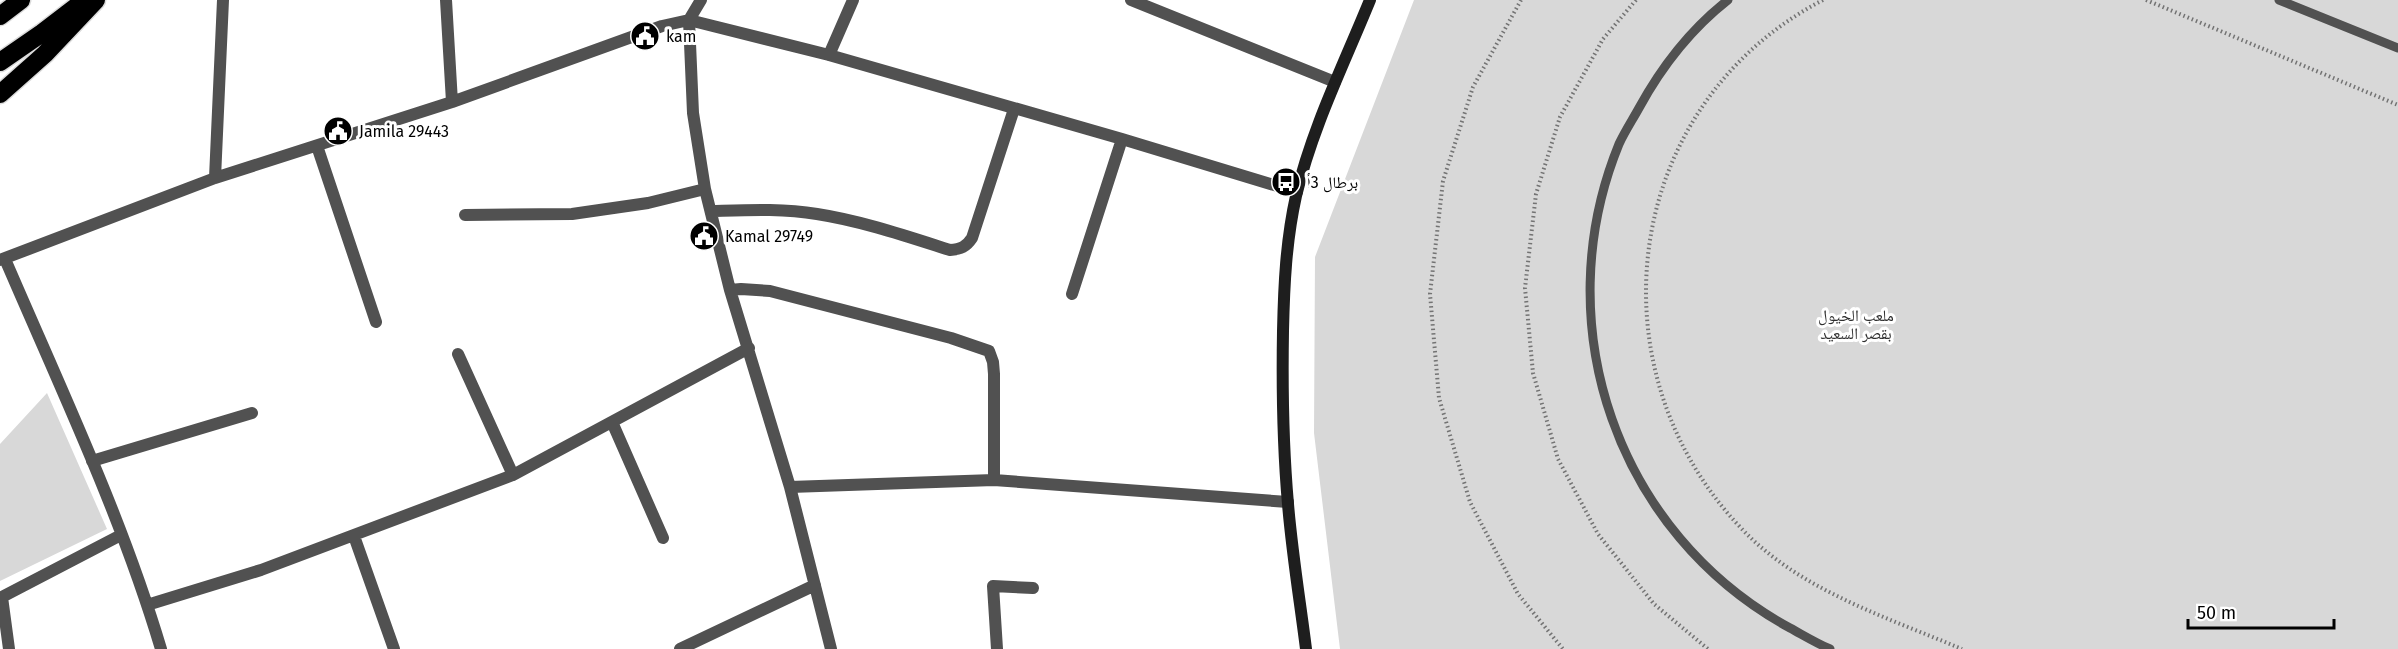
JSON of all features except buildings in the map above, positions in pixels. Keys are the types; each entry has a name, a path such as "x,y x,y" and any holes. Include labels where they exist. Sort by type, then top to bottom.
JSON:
{"highway":[{"path":"0,16 21,0"},
{"path":"0,62 84,0"},
{"path":"0,94 45,54 96,0"}],"street":[{"path":"215,178 223,0"},
{"path":"446,0 452,102"},
{"path":"700,0 689,20 693,113 705,189 730,290 790,488 831,649"},
{"path":"829,55 853,0"},
{"path":"1131,0 1160,5 1335,82"},
{"path":"1306,649 1288,502 1283,414 1284,273 1297,192 1335,82 1370,0"},
{"path":"160,649 147,604 92,461 2,259 215,178 452,102 662,26 689,20 829,55 1297,192"},
{"path":"711,211 788,210 816,213 854,220 950,250 960,250 972,238 1014,109"},
{"path":"1072,294 1122,139"},
{"path":"317,146 376,322"},
{"path":"465,215 572,214 648,203 705,189"},
{"path":"730,290 770,291 951,338 989,351 994,374 994,480"},
{"path":"147,604 261,570 513,475 749,348"},
{"path":"458,354 513,475"},
{"path":"92,461 252,413"},
{"path":"612,422 663,538"},
{"path":"790,488 994,480 1288,502"},
{"path":"9,649 2,597 121,535"},
{"path":"354,536 394,649"},
{"path":"680,649 815,585"},
{"path":"997,649 993,586 1033,588"}],"lane":[{"path":"1728,0 1704,19 1657,75 1620,143 1598,210 1589,290 1596,364 1618,438 1647,493 1701,563 1758,610 1830,649"},
{"path":"2279,0 2398,48"}],"path":[{"path":"1521,0 1473,87 1443,181 1430,294 1439,398 1470,502 1518,594 1563,649"},
{"path":"1823,0 1797,14 1745,56 1703,105 1671,164 1653,221 1646,280 1650,356 1669,420 1699,477 1742,529 1791,571 1850,602 1962,649"},
{"path":"2146,0 2398,105"}],"green space":[{"name":"ملعب الخيول بقصر السعيد","path":"1414,0 2398,0 2398,649 1340,649 1314,433 1315,257"},
{"path":"47,393 107,529 0,581 0,444"}],"place":[{"name":"kam","path":"645,36"},
{"name":"Jamila 29443","path":"338,131"},
{"name":"برطال 3أ","path":"1286,182"},
{"name":"Kamal 29749","path":"704,236"}]}
